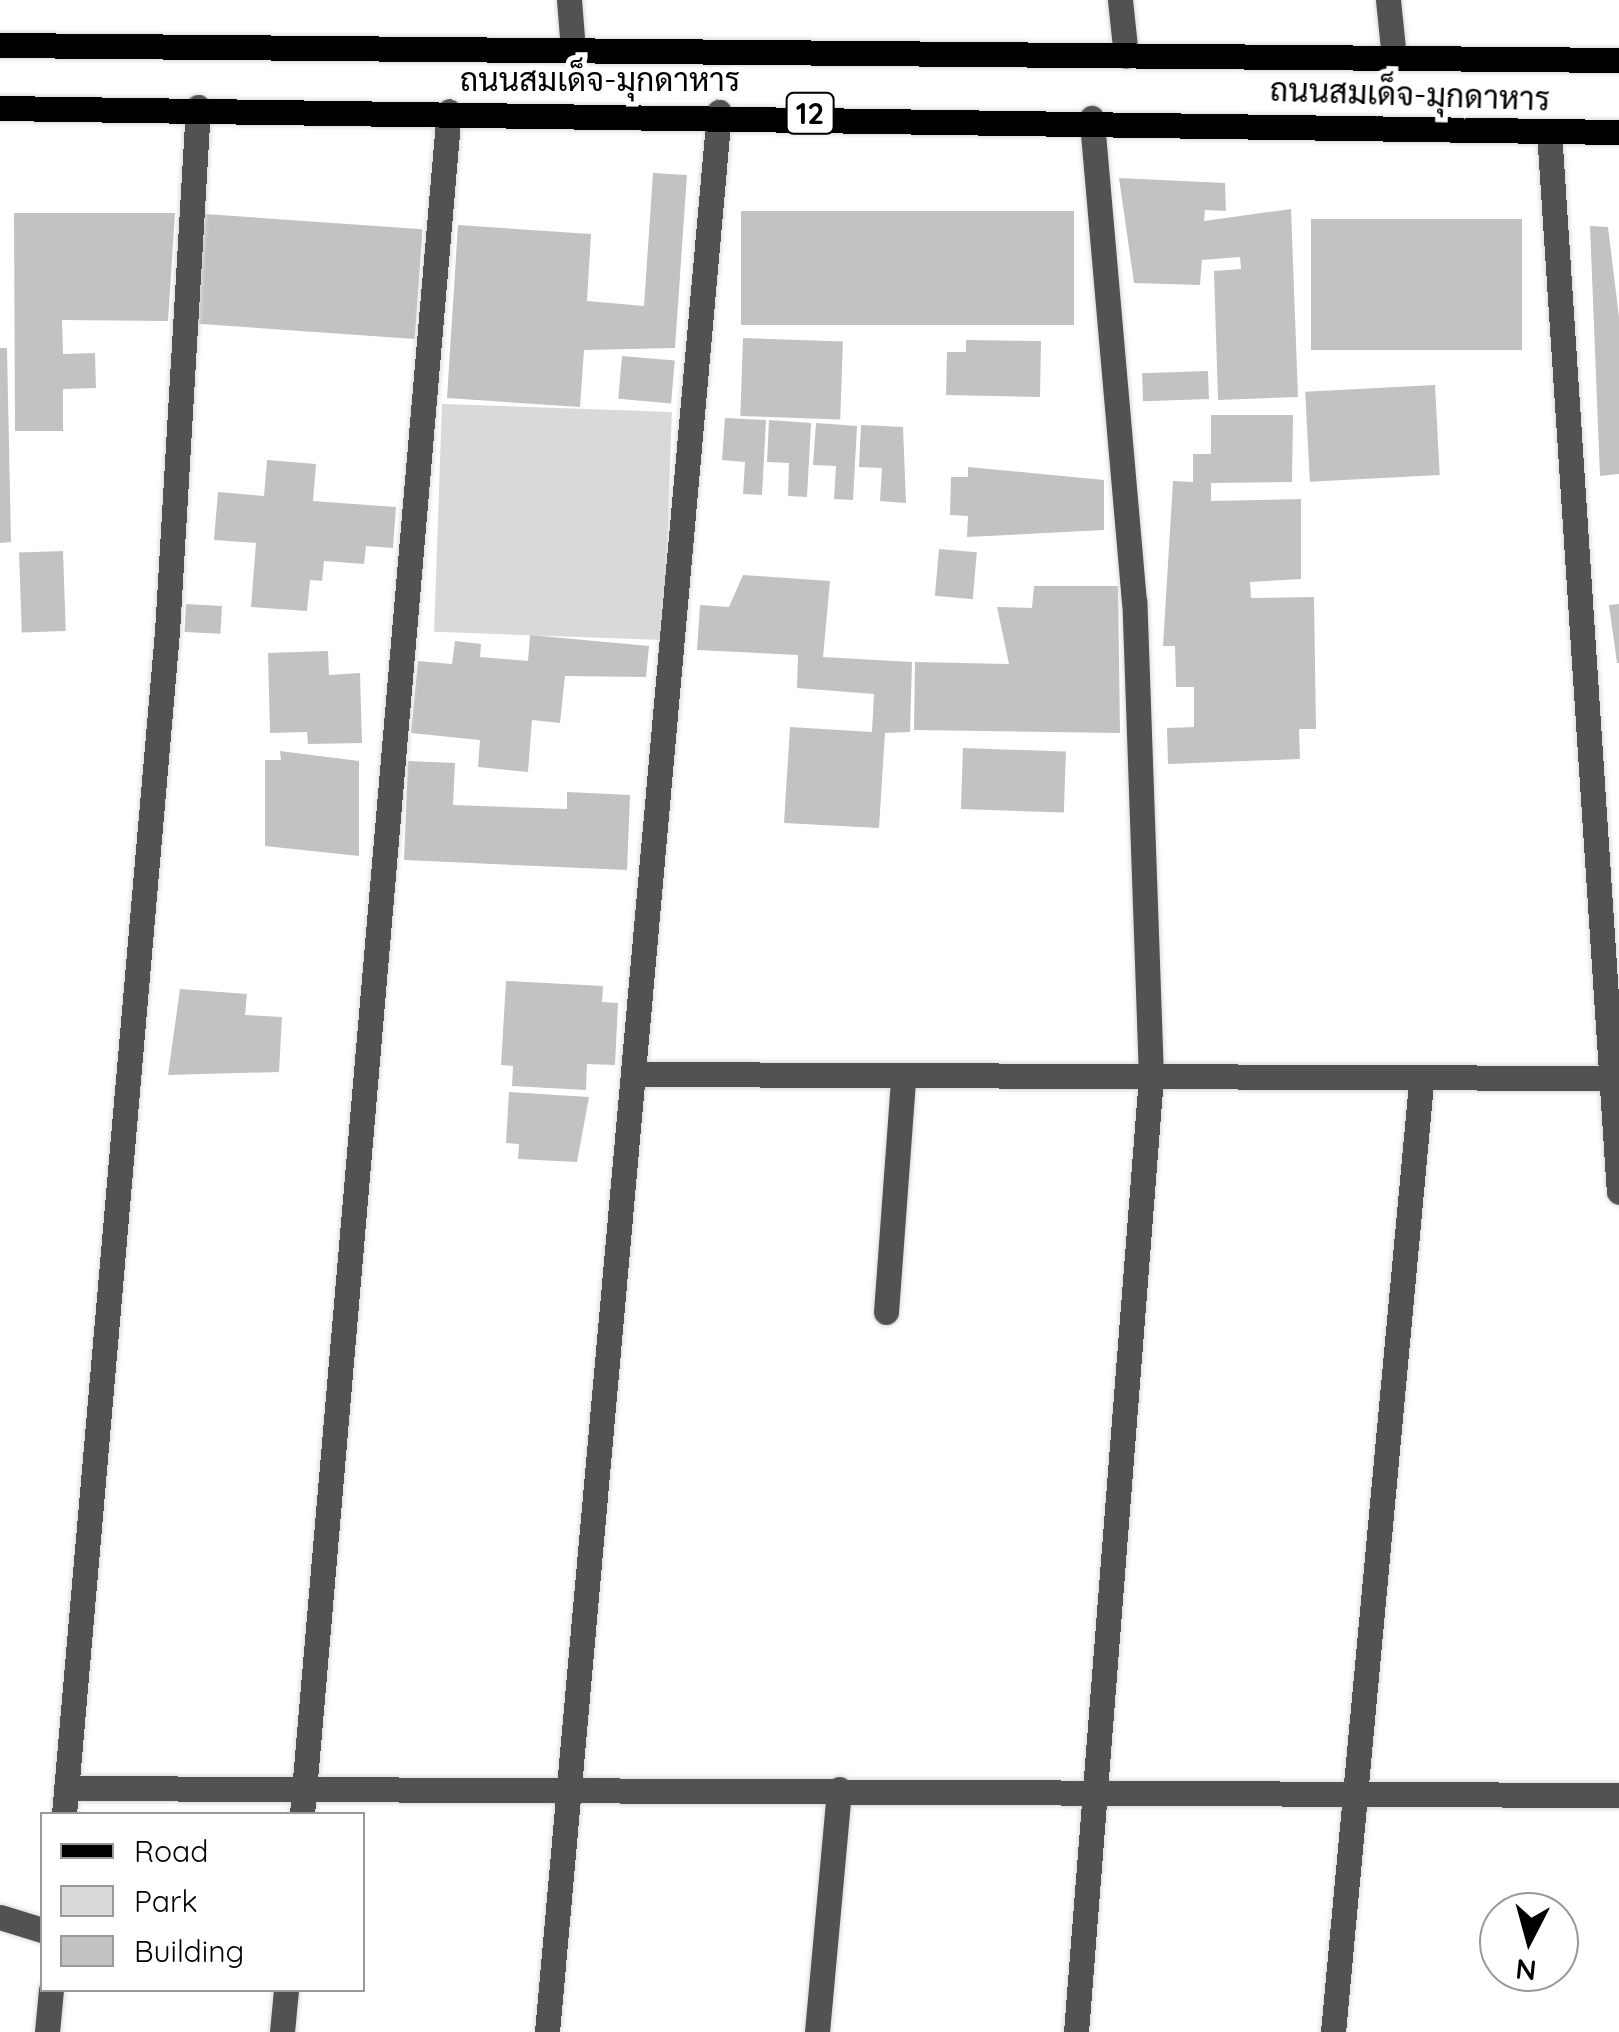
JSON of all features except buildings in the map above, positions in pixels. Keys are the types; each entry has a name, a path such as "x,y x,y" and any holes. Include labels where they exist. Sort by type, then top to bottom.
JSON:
{"main road":[{"name":"ถนนสมเด็จ-มุกดาหาร","path":"0,45 1619,60"},
{"name":"ถนนสมเด็จ-มุกดาหาร","path":"0,108 719,112 1619,132"}],"street":[{"path":"569,0 573,50"},
{"path":"1120,0 1126,56"},
{"path":"1388,0 1394,58"},
{"path":"64,1812 167,632 198,107"},
{"path":"302,1803 449,110"},
{"path":"547,2032 638,1074 719,112"},
{"path":"1076,2032 1101,1788 1151,1077 1134,602 1092,118"},
{"path":"1550,131 1619,1192"},
{"path":"638,1074 1421,1083 1613,1078"},
{"path":"886,1312 903,1078"},
{"path":"1333,2032 1421,1083"},
{"path":"66,1788 302,1803 569,1790 839,1788 1101,1788 1354,1796 1619,1795"},
{"path":"817,2032 839,1788"},
{"path":"0,1918 40,1929"},
{"path":"48,2032 51,1992"},
{"path":"282,2032 286,1992"}],"green space":[{"path":"442,404 672,412 664,640 434,632"}]}
